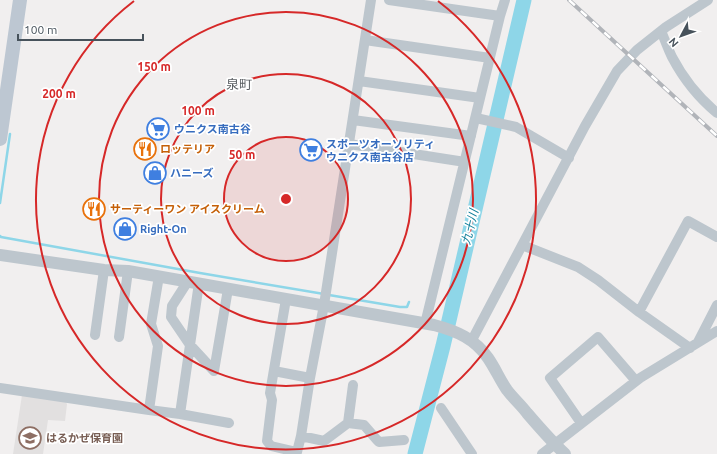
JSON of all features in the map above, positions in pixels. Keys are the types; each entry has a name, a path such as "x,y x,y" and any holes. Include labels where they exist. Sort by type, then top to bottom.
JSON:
{"main road":[{"path":"0,139 20,0"}],"street":[{"path":"286,299 270,393 272,400 267,441 271,446 297,452 324,305 371,0"},
{"path":"389,0 417,2 500,16"},
{"path":"430,324 471,136 480,119 480,98 505,0"},
{"path":"472,340 617,71 637,50 661,31 708,0"},
{"path":"661,31 672,57 685,78 703,102 717,113"},
{"path":"365,40 490,58"},
{"path":"359,81 480,98"},
{"path":"480,119 516,127 569,158"},
{"path":"353,120 471,136"},
{"path":"349,144 465,162"},
{"path":"640,312 688,222 717,237"},
{"path":"522,245 578,267 598,280 640,312 694,345"},
{"path":"0,255 104,270 128,271 159,276 446,328 472,340 478,346 488,358 501,382 508,391 554,444 565,454"},
{"path":"95,335 104,270"},
{"path":"119,337 128,271"},
{"path":"149,410 158,346 151,324 159,276"},
{"path":"194,282 172,306 171,317 190,345 214,371 228,289"},
{"path":"180,414 190,345 194,282"},
{"path":"694,345 717,305"},
{"path":"542,454 636,381 717,331"},
{"path":"581,424 550,378 598,337 636,381"},
{"path":"274,371 310,378"},
{"path":"301,436 324,441 348,422 353,385"},
{"path":"0,388 180,414 229,423"},
{"path":"441,408 472,454"},
{"path":"348,422 364,425 379,442 404,440"}],"shaded area":[{"name":"はるかぜ保育園","path":"22,395 65,401 67,404 65,421 48,420 43,454 13,454"}],"waterway":[{"name":"九十川","path":"415,454 443,346 524,0"},
{"path":"0,203 10,134"},
{"path":"0,236 324,294"},
{"path":"329,295 400,307 407,307 409,302"}],"railway":[{"path":"569,0 717,136"}],"place":[{"name":"ウニクス南古谷","path":"158,129"},
{"name":"ロッテリア","path":"145,149"},
{"name":"スポーツオーソリティ ウニクス南古谷店","path":"311,150"},
{"name":"ハニーズ","path":"155,173"},
{"name":"サーティーワン アイスクリーム","path":"94,209"},
{"name":"Right-On","path":"125,229"},
{"name":"はるかぜ保育園","path":"30,438"}],"district":[{"name":"泉町","path":"239,84"}]}
